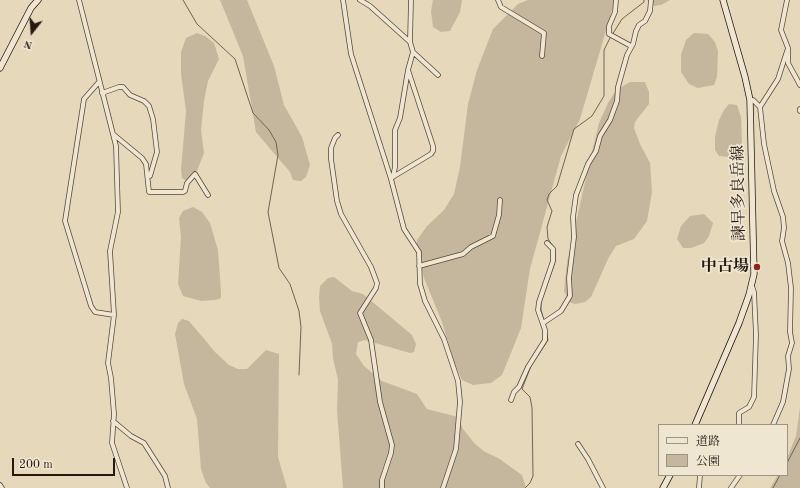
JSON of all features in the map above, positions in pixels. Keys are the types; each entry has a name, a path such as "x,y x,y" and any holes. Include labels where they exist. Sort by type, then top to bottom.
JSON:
{"main road":[{"path":"0,68 31,8 38,0"},
{"name":"諫早多良岳線","path":"694,424 739,323 752,286 754,274 750,100 723,0"},
{"path":"663,488 669,476"}],"street":[{"path":"79,0 116,146 118,212 110,251 110,272 114,315 108,363 111,378 113,421 112,443 127,488"},
{"path":"343,0 351,54 392,177 404,229 418,252 420,284 425,301 444,339 458,381 460,402 456,448 443,488"},
{"path":"360,0 375,10 410,42"},
{"path":"411,0 410,42 414,52 438,75"},
{"path":"498,0 501,7 544,33 542,56"},
{"path":"616,0 615,12 609,26 611,35 631,46"},
{"path":"545,322 561,311 570,296 568,278 576,195 588,164 596,151 600,136 610,120 617,101 618,87 631,46 639,25 645,21 650,11 651,0"},
{"path":"787,0 781,30 788,48 788,63 800,85"},
{"path":"760,107 778,79 788,48"},
{"path":"392,177 395,167 395,130 400,118 408,70 414,52"},
{"path":"392,177 433,151 433,146 408,70"},
{"path":"99,82 84,99 65,221 94,312 114,315"},
{"path":"102,93 119,86 123,87 130,95 144,101 149,106 153,119 157,152 152,176 147,185"},
{"path":"750,100 753,100 760,107 764,144 774,191 783,217 784,228 782,241 788,263 791,288 790,332 792,343 788,356 789,369 783,402 774,424"},
{"path":"114,134 142,158 146,164 147,185 149,192 183,192 187,183 195,174 208,195"},
{"path":"338,135 335,138 332,148 331,159 337,201 344,220 371,267 377,283 376,288 360,313 371,340 380,402 392,445 391,453 382,480 382,488"},
{"path":"419,266 463,254 493,236 499,215 500,200"},
{"path":"512,400 514,392 519,387 528,367 546,336 545,322 538,310 539,302 553,261 553,248 547,243"},
{"path":"739,424 739,412 749,407 754,396 756,335 754,292 752,286"},
{"path":"113,421 131,436 144,443 165,476 168,488"},
{"path":"578,444 588,458 602,488"},
{"path":"699,488 700,476"},
{"path":"731,488 739,476"}],"green space":[{"path":"220,0 247,0 274,66 284,105 302,137 310,165 306,177 301,181 293,180 290,172 256,132 243,56"},
{"path":"433,0 462,0 460,12 450,31 441,32 433,27 431,11"},
{"path":"528,0 615,0 580,119 561,156 530,269 521,328 502,375 491,383 473,385 462,380 454,362 442,322 424,278 417,250 417,240 427,226 444,210 454,194 460,167 468,104 477,70 493,29 518,4"},
{"path":"647,0 670,0 661,5 654,6"},
{"path":"197,33 205,36 214,43 219,59 208,81 204,101 201,130 204,153 193,181 187,181 182,178 181,170 186,111 181,74 181,52 186,38"},
{"path":"694,33 708,34 715,42 718,51 717,77 714,85 698,88 689,84 681,72 681,55 686,40"},
{"path":"630,82 645,82 649,92 649,104 635,122 634,128 650,163 652,192 647,221 634,239 616,246 609,257 591,297 585,302 575,304 569,302 564,291 567,262 599,123 616,90"},
{"path":"729,104 737,105 741,117 742,143 738,154 729,157 719,156 715,150 715,137 719,120"},
{"path":"193,207 202,212 210,223 218,250 221,298 215,300 201,301 183,296 178,284 181,237 179,218 183,211"},
{"path":"704,214 713,223 709,236 704,243 691,248 683,248 677,239 681,226 690,216"},
{"path":"334,277 352,291 363,294 412,335 416,344 414,352 410,353 365,340 358,342 356,354 364,366 382,381 417,394 427,409 458,417 463,429 475,444 522,475 526,488 343,488 337,410 338,380 333,358 332,344 320,311 319,298 320,286 328,278"},
{"path":"182,319 189,321 215,352 229,365 238,369 247,369 266,350 279,354 278,457 287,488 210,488 206,483 201,469 197,419 184,384 175,334 178,323"},
{"path":"800,407 800,488 770,488 777,476 788,476 788,456 796,436"}],"waterway":[{"path":"183,0 197,24 235,59 253,113 269,130 276,142 278,155 268,212 279,268 290,284 299,311 301,327 299,375"},
{"path":"612,35 622,19 644,2 644,0"},
{"path":"553,246 548,239 547,227 552,211 547,200 549,194 557,186 574,129 592,116 604,96 604,50 610,38"},
{"path":"544,321 541,310 541,302 555,262 555,249"},
{"path":"525,488 530,483 533,476 532,408 530,397 522,389 531,366 548,340 545,324"},
{"path":"788,461 800,438"},
{"path":"773,488 779,476"}],"place":[{"name":"中古場","path":"757,267"}]}
